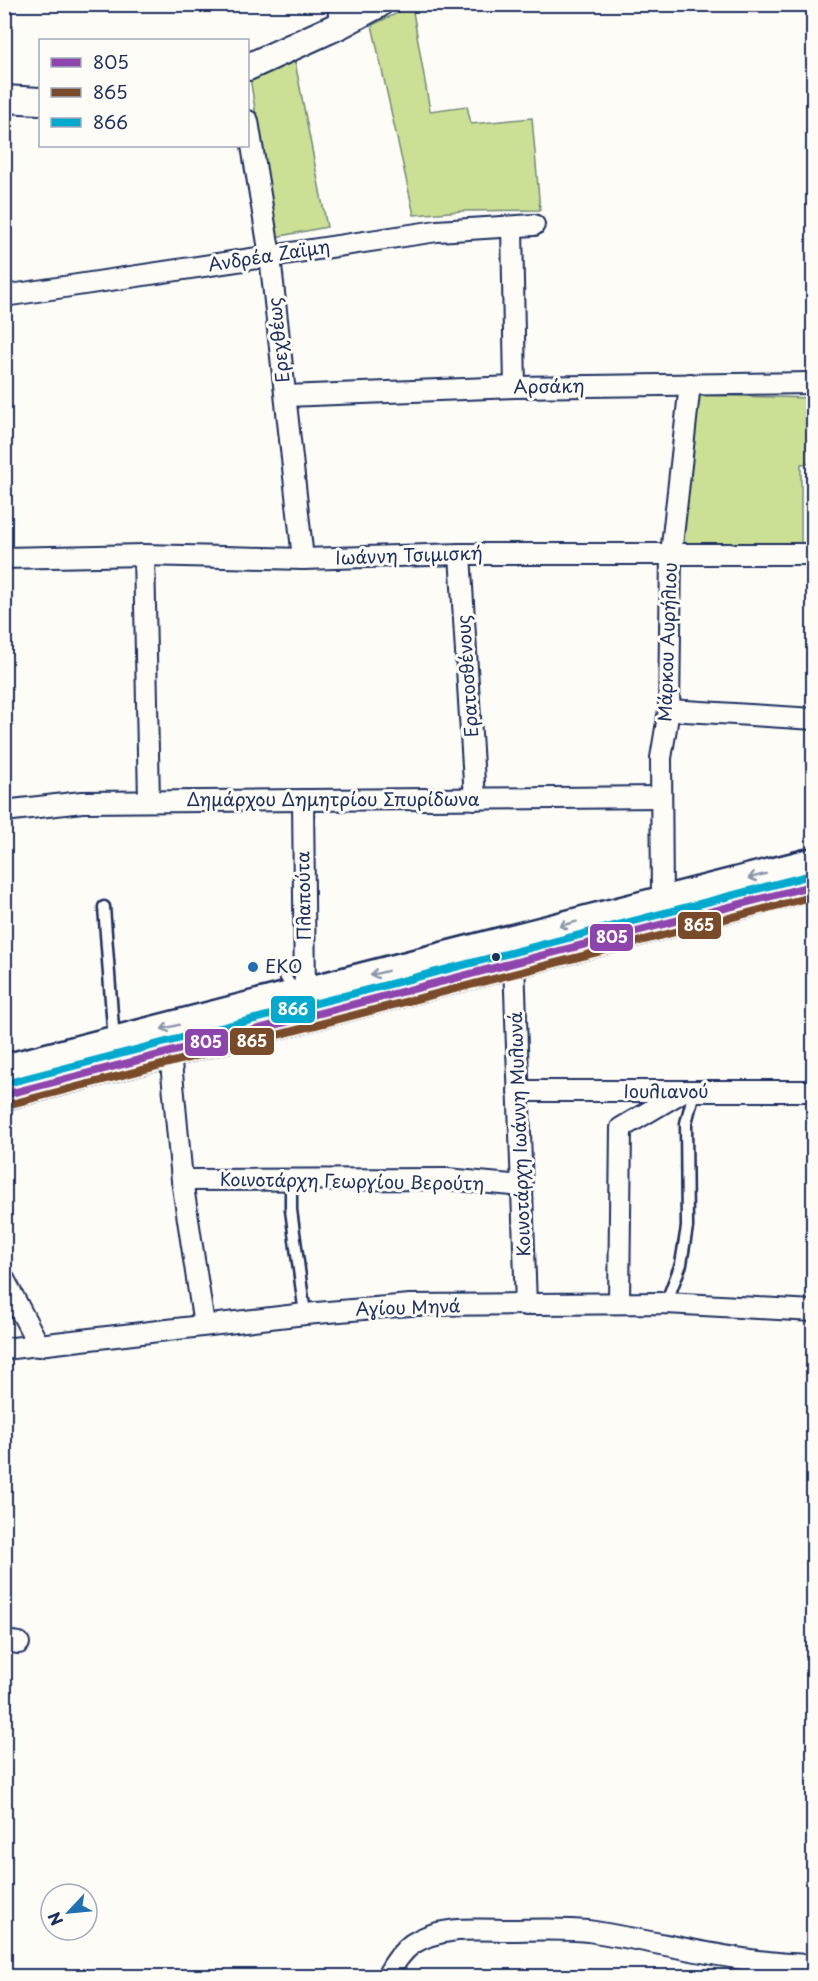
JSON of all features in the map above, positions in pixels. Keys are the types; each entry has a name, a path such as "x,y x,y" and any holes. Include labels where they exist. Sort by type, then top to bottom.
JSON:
{"main road":[{"path":"4,1070 114,1041 295,988 813,862"},
{"path":"4,1095 813,885"}],"street":[{"path":"249,66 339,15 379,4"},
{"path":"4,99 39,101"},
{"name":"Ερεχθέως","path":"249,127 270,256 303,560"},
{"name":"Ανδρέα Ζαϊμη","path":"4,296 437,231 534,225"},
{"path":"512,227 515,387"},
{"name":"Αρσάκη","path":"286,396 515,387 813,383"},
{"name":"Μάρκου Αυρήλιου","path":"662,900 661,758 669,710 671,554 690,384"},
{"name":"Ιωάννη Τσιμισκή","path":"4,558 144,555 303,560 460,554 813,554"},
{"name":"Ερατοσθένους","path":"460,554 475,799"},
{"path":"144,555 149,801"},
{"path":"669,710 813,719"},
{"name":"Δημάρχου Δημητρίου Σπυρίδωνα","path":"4,811 82,802 661,797"},
{"name":"Πλαπούτα","path":"295,988 303,800"},
{"name":"Κοινοτάρχη Ιωάννη Μυλωνά","path":"514,962 526,1305"},
{"path":"170,1053 182,1180 204,1325"},
{"name":"Ιουλιανού","path":"518,1091 813,1091"},
{"path":"619,1303 621,1128 688,1092"},
{"name":"Κοινοτάρχη Γεωργίου Βερούτη","path":"182,1180 447,1179 522,1186"},
{"path":"4,1279 39,1346"},
{"name":"Αγίου Μηνά","path":"4,1349 305,1314 410,1305 619,1303 813,1311"},
{"path":"387,1977 400,1955 411,1945 445,1931 467,1929 585,1931 728,1957 788,1965 813,1965"}],"lane":[{"path":"104,907 114,1041"},
{"path":"666,1304 681,1264 687,1227 688,1092"},
{"path":"291,1180 291,1210 305,1314"}],"green space":[{"path":"412,6 430,111 467,106 471,124 532,118 540,210 462,211 414,215 372,25"},
{"path":"295,62 327,227 275,237 250,77"},
{"path":"698,395 813,398 813,463 801,464 801,545 679,545"}],"transit line":[{"name":"866","path":"4,1084 811,875"},
{"name":"805","path":"4,1095 814,885"},
{"name":"865","path":"7,1105 814,896"}],"place":[{"name":"EKO","path":"253,967"}]}
